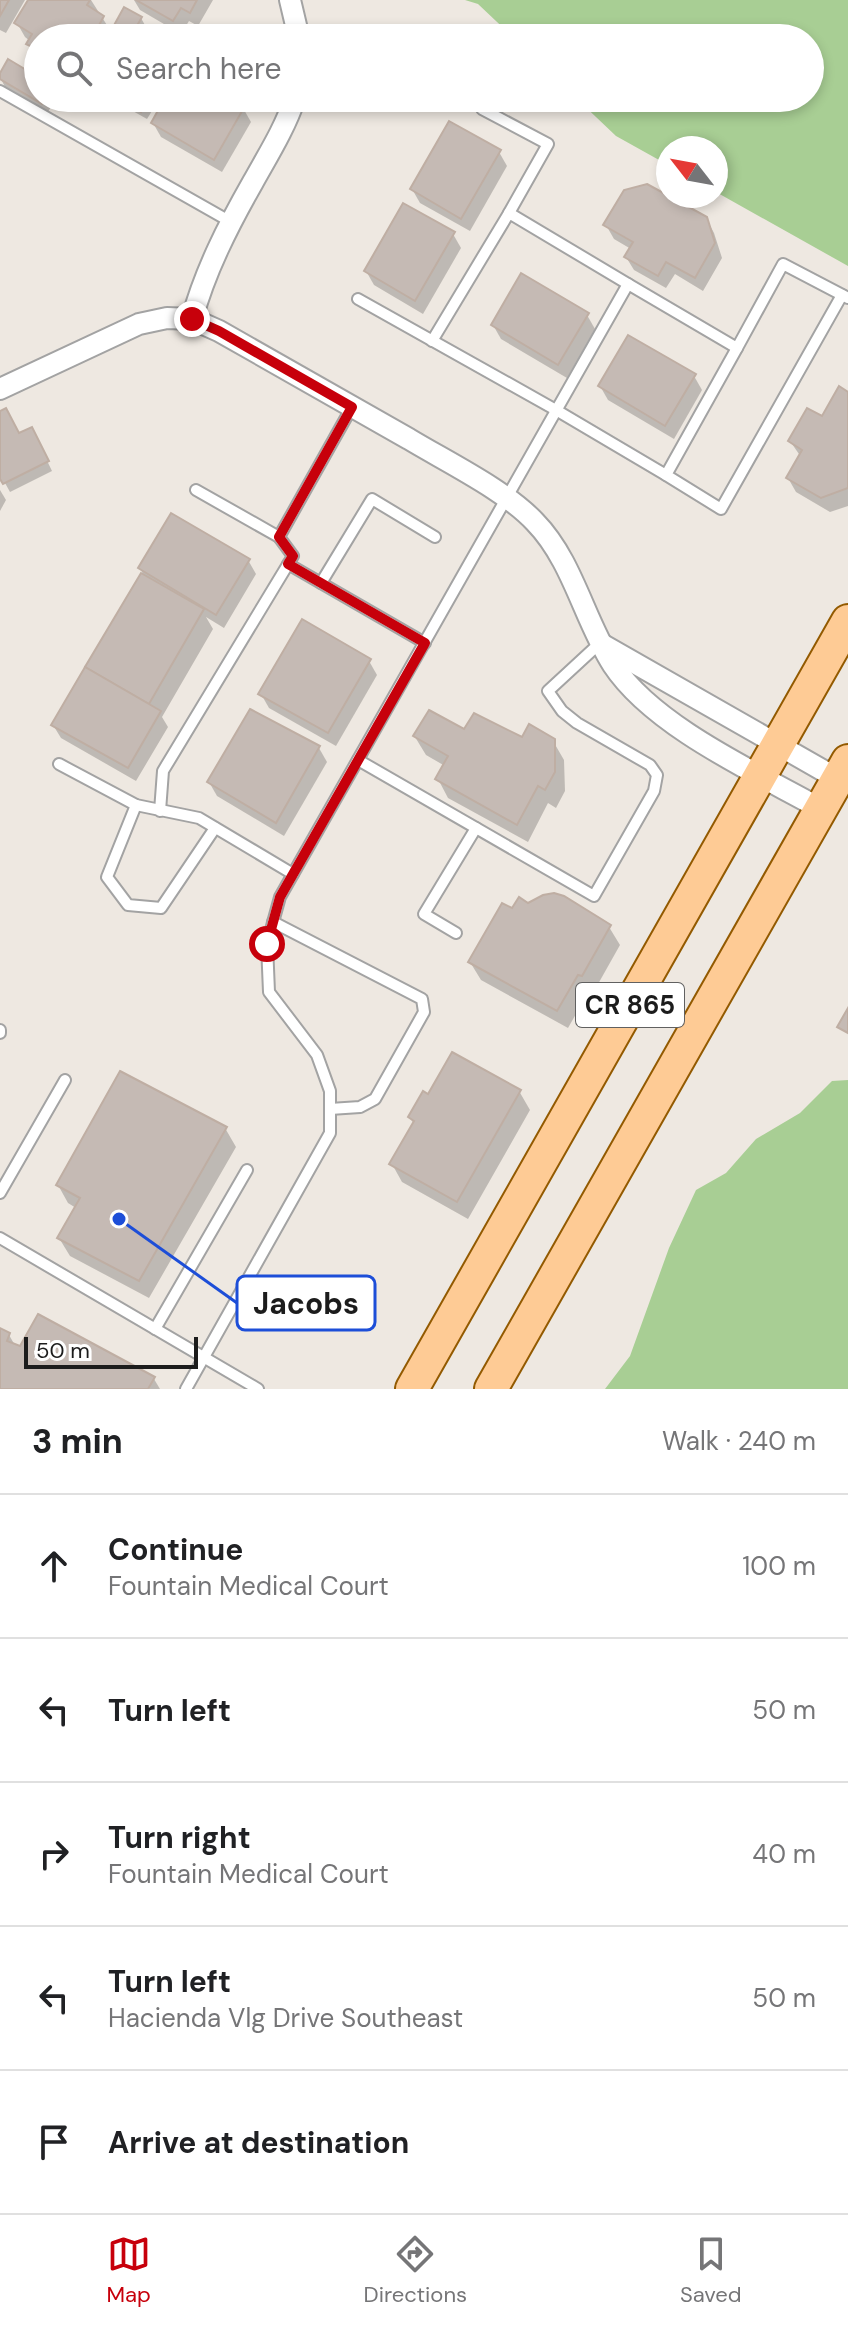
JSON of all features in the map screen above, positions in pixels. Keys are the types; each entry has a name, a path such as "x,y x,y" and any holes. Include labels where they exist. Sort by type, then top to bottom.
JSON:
{"main road":[{"name":"CR 865","path":"412,1389 848,621"},
{"name":"CR 865","path":"491,1389 843,770"}],"street":[{"path":"290,0 296,24"},
{"path":"192,319 231,222 289,112"},
{"path":"0,389 139,324 167,318 192,319 219,331 444,460 533,520 550,539 600,643 632,689 668,721 821,809"},
{"path":"600,643 777,746 843,770"}],"lane":[{"path":"0,91 24,105"},
{"path":"37,112 231,222"},
{"path":"432,341 548,144 488,112"},
{"path":"509,213 737,348"},
{"path":"358,299 556,410 721,509 845,296 783,264 666,475"},
{"path":"186,1389 330,1133 330,1091 317,1055 269,992 267,944 280,897 628,284"},
{"path":"279,537 352,407"},
{"path":"160,811 163,771 293,556 279,537 196,490"},
{"path":"321,583 372,499 435,537"},
{"path":"288,564 425,643"},
{"path":"358,760 594,896 654,791 657,775 650,765 569,717 548,691 600,643"},
{"path":"59,764 136,805 199,818 293,874"},
{"path":"136,805 107,877 128,905 161,908 215,828"},
{"path":"456,933 424,914 476,828"},
{"path":"273,922 422,999 424,1012 375,1099 360,1107 330,1109"},
{"path":"0,1193 65,1080"},
{"path":"155,1329 247,1170"},
{"path":"0,1238 258,1389"}],"green space":[{"path":"465,0 848,0 848,266 728,199 728,136 656,136 656,158 616,136 591,112 824,112 824,24 499,24 478,4"},
{"path":"848,1080 848,1389 605,1389 630,1356 669,1248 696,1190 726,1173 756,1139 800,1113 832,1081"}],"building":[{"path":"0,0 9,0 0,16"},
{"path":"28,0 90,0 87,5 104,16 100,24 24,24 24,29 14,23"},
{"path":"136,0 197,0 190,13 181,8 173,21"},
{"path":"124,7 142,17 138,24 115,24"},
{"path":"8,59 24,69 24,93 0,79"},
{"path":"157,112 242,112 214,160 151,123"},
{"path":"449,121 501,150 461,219 410,189"},
{"path":"647,184 656,189 656,208 691,208 707,217 715,243 695,278 666,262 658,276 624,257 633,242 603,225 624,190"},
{"path":"403,203 455,232 415,301 364,271"},
{"path":"521,273 589,313 558,365 491,325"},
{"path":"628,335 696,374 665,426 598,386"},
{"path":"839,386 848,392 848,488 821,498 786,478 802,450 788,441 807,408 822,416"},
{"path":"6,408 19,433 32,427 49,461 3,484 0,479 0,411"},
{"path":"171,513 250,559 216,615 138,568"},
{"path":"141,573 204,609 149,704 85,667"},
{"path":"302,619 371,659 328,733 258,694"},
{"path":"85,667 161,711 128,768 51,725"},
{"path":"250,709 320,746 276,823 207,782"},
{"path":"429,710 464,729 474,713 522,737 529,724 555,739 555,772 545,790 538,786 517,825 435,779 448,756 413,736"},
{"path":"554,893 611,925 582,976 578,975 557,1011 468,962 502,903 512,908 519,897 528,903"},
{"path":"848,1008 848,1033 837,1027"},
{"path":"452,1052 521,1090 457,1202 389,1164 414,1121 408,1117 423,1091 428,1094"},
{"path":"120,1071 227,1127 139,1281 57,1238 80,1198 56,1185"},
{"path":"38,1314 155,1377 148,1389 0,1389 0,1328 10,1333 7,1341 20,1346"}],"place":[{"name":"Jacobs","path":"119,1219"}],"route":[{"path":"192,319 219,331 352,407 279,537 293,556 288,564 425,643 280,897 267,944"}]}
